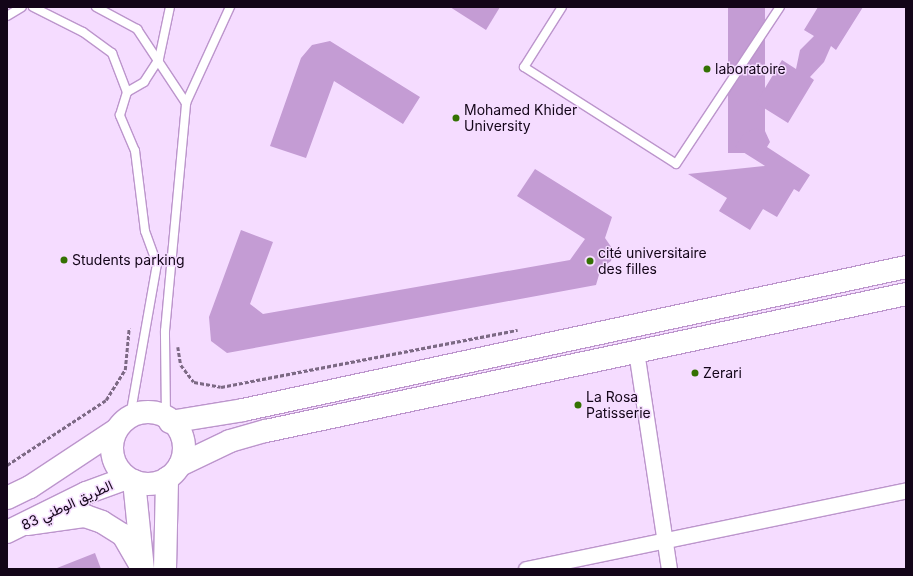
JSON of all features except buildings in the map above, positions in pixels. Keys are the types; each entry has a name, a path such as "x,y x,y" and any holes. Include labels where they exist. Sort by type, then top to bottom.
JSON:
{"main road":[{"path":"168,420 243,410 906,266"},
{"path":"123,424 113,441 114,462 130,479 150,484 248,436 636,351 906,294"},
{"path":"7,498 30,487 123,424 146,412 168,420 181,433 184,444 173,472 165,569"},
{"path":"130,479 143,569"},
{"name":"الطريق الوطني 83","path":"7,532 27,524 86,493 130,479"},
{"path":"27,524 85,516 102,522 123,535 143,569"}],"street":[{"path":"636,351 669,569"},
{"path":"526,569 664,542 906,490"}],"lane":[{"path":"7,16 22,7"},
{"path":"32,7 77,28 112,53 127,92 120,115 135,151 145,231 157,264 123,424"},
{"path":"96,7 137,29 159,59 186,103"},
{"path":"127,92 144,82 159,59 170,7"},
{"path":"168,420 165,331 186,103 230,7"},
{"path":"562,7 524,67 676,164 780,7"}],"path":[{"path":"7,465 106,400 125,370 129,328"},
{"path":"178,345 181,365 194,382 221,387 522,329"}],"place":[{"name":"laboratoire","path":"707,69"},
{"name":"Mohamed Khider University","path":"456,118"},
{"name":"Students parking","path":"64,260"},
{"name":"cité universitaire des filles","path":"590,261"},
{"name":"Zerari","path":"695,373"},
{"name":"La Rosa Patisserie","path":"578,405"}]}
